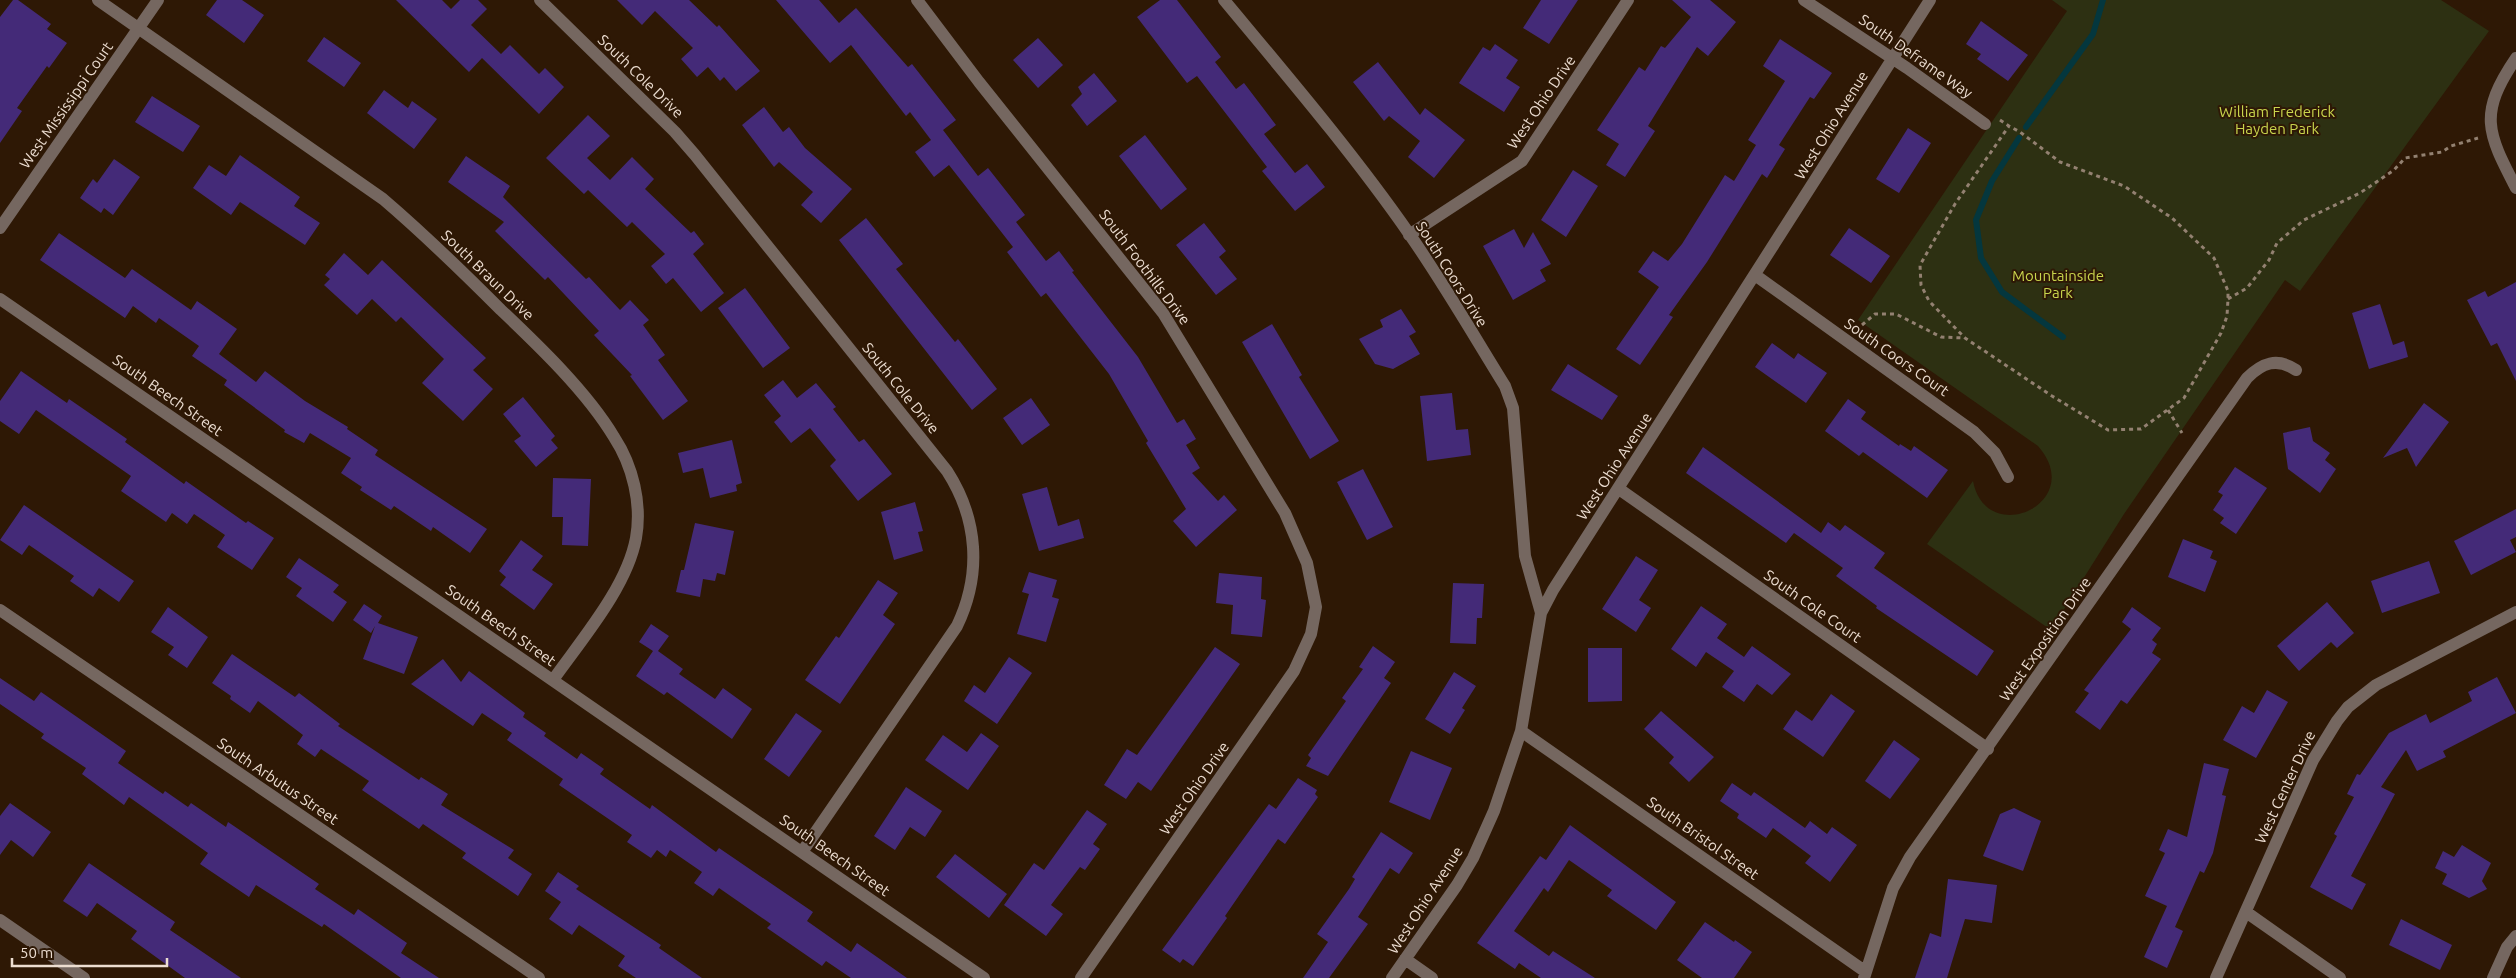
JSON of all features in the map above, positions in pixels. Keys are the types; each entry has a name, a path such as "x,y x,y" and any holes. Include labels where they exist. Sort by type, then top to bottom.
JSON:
{"street":[{"name":"South Braun Drive","path":"98,0 366,186 401,214 539,347 614,436 629,467 637,498 638,519 634,549 622,579 553,680"},
{"name":"West Mississippi Court","path":"0,228 158,0"},
{"name":"South Cole Drive","path":"540,0 675,132 696,155 947,471 964,501 970,520 974,541 972,581 964,610 957,626 802,852"},
{"name":"South Foothills Drive","path":"917,0 1175,332 1293,528 1307,563 1316,607"},
{"name":"South Coors Drive","path":"1224,0 1288,77 1410,235 1510,396 1513,408 1525,556 1541,613"},
{"name":"West Ohio Drive","path":"1410,235 1522,161 1628,0"},
{"name":"South Deframe Way","path":"1804,0 1893,59 1984,124"},
{"name":"West Ohio Avenue","path":"1392,978 1473,858 1503,790 1521,731 1541,613 1553,590 1930,0"},
{"path":"2516,58 2496,92 2492,102 2489,121 2499,155 2516,188"},
{"name":"South Coors Court","path":"1755,275 1974,432 1995,453 2008,477"},
{"name":"South Beech Street","path":"0,299 984,978"},
{"name":"West Exposition Drive","path":"1865,975 1887,905 1901,873 2247,378 2256,369 2268,363 2278,362 2296,370"},
{"name":"South Cole Court","path":"1619,489 1988,749"},
{"name":"West Ohio Drive","path":"1081,978 1287,683 1309,641 1316,607"},
{"name":"South Arbutus Street","path":"0,610 538,978"},
{"name":"West Center Drive","path":"2216,978 2313,760 2325,737 2348,708 2376,685 2516,612"},
{"name":"South Bristol Street","path":"1521,731 1865,975"},
{"path":"2246,912 2340,978"},
{"path":"0,920 84,978"},
{"path":"2493,978 2507,947 2516,936"},
{"path":"1405,960 1432,978"}],"path":[{"path":"2009,126 2060,162 2124,186 2172,218 2214,258 2228,292 2228,299 2227,316 2216,341 2184,398 2141,428 2108,430 1965,338 1929,302 1921,285 1920,265 1955,204 2009,126"},
{"path":"2228,299 2247,288 2269,260 2277,243 2304,220 2360,193 2394,170 2405,158 2442,152 2451,146 2478,138"},
{"path":"1862,325 1874,314 1896,314 1941,338 1965,338"},
{"path":"2168,410 2182,433"}],"green space":[{"path":"2052,0 2441,0 2489,31 2300,291 2285,280 2124,514 2051,630 1927,544 1973,481 1982,501 1996,512 2012,515 2029,510 2043,500 2051,485 2050,467 2038,446 1858,320 2067,11"}],"building":[{"path":"13,0 18,0 51,24 47,29 67,43 49,68 47,66 17,108 22,111 0,143 0,17"},
{"path":"217,0 242,0 264,15 244,43 206,15"},
{"path":"396,0 442,0 451,9 460,0 478,0 487,9 471,25 501,54 510,45 539,74 545,68 564,87 539,114 482,58 469,72"},
{"path":"617,0 689,0 717,27 719,25 760,71 736,91 724,77 720,81 708,67 697,77 681,59 693,48 655,11 642,25"},
{"path":"776,0 819,0 839,23 856,8 908,67 912,64 956,120 943,130 978,176 988,168 1025,215 1016,222 1046,261 1059,251 1074,271 1072,272 1138,357 1177,423 1184,419 1196,439 1186,445 1200,468 1192,473 1218,501 1224,495 1237,510 1196,547 1173,521 1186,509 1146,443 1148,441 1109,374 1046,293 1041,297 1007,252 1013,247 949,165 934,177 915,152 931,140 910,112 906,116 851,45 830,63"},
{"path":"1160,0 1177,0 1221,57 1215,62 1236,89 1244,83 1276,125 1264,134 1295,173 1307,164 1325,187 1295,211 1262,171 1267,167 1197,76 1187,83 1137,17"},
{"path":"1541,0 1578,0 1549,44 1523,28"},
{"path":"1672,0 1710,0 1736,22 1708,56 1697,47 1648,126 1655,131 1625,177 1606,165 1619,144 1597,130 1639,67 1645,71 1661,46 1665,48 1691,17"},
{"path":"1981,21 2028,55 2008,81 1977,59 1981,54 1966,44"},
{"path":"324,37 361,63 344,87 307,61"},
{"path":"1038,38 1063,65 1038,88 1013,60"},
{"path":"1780,39 1832,73 1814,99 1810,97 1779,145 1785,149 1767,178 1762,174 1707,262 1669,315 1673,317 1640,365 1616,349 1659,287 1638,272 1653,251 1668,261 1682,244 1725,175 1734,181 1756,145 1748,140 1785,81 1763,66"},
{"path":"1495,44 1518,60 1506,78 1520,87 1504,112 1459,83 1483,47 1490,51"},
{"path":"1378,62 1420,115 1425,108 1465,140 1434,178 1408,157 1420,141 1389,116 1384,121 1353,82"},
{"path":"1094,73 1117,101 1087,126 1071,105 1082,94 1078,87"},
{"path":"384,90 408,108 412,101 437,119 414,149 367,113"},
{"path":"152,96 200,126 183,152 135,122"},
{"path":"764,107 783,132 789,127 805,148 852,189 821,223 801,205 813,192 779,162 774,167 742,125"},
{"path":"588,115 610,136 587,158 610,180 632,157 654,179 645,189 691,233 694,231 704,244 693,254 724,293 701,312 673,278 666,284 651,266 665,254 632,222 627,227 588,190 584,194 546,158"},
{"path":"1908,128 1931,143 1899,193 1876,179"},
{"path":"1145,135 1187,189 1161,210 1119,156"},
{"path":"240,155 300,197 294,206 320,223 305,245 240,202 231,215 193,188 209,165 226,176"},
{"path":"466,156 510,186 503,197 586,279 589,277 620,310 630,300 649,320 643,325 665,355 658,360 688,401 663,420 630,376 632,375 594,335 599,331 548,277 545,280 495,231 504,222 448,182"},
{"path":"114,159 140,177 113,215 104,208 101,213 80,198 93,179 97,183"},
{"path":"1573,170 1598,186 1566,237 1541,220"},
{"path":"866,218 903,264 896,269 955,342 958,339 997,389 972,410 839,240"},
{"path":"1204,223 1226,251 1219,257 1237,279 1216,295 1176,245"},
{"path":"1849,228 1890,256 1871,283 1830,255"},
{"path":"1514,229 1524,248 1533,232 1551,264 1540,270 1546,281 1513,300 1483,246"},
{"path":"59,233 125,278 132,269 191,310 197,301 237,329 219,354 256,382 265,371 305,401 348,427 347,429 378,450 375,455 487,529 470,553 433,527 431,531 394,506 391,510 360,490 362,487 341,473 351,458 310,433 304,443 284,432 285,430 224,385 227,380 192,356 199,346 159,318 156,323 133,306 125,318 40,260"},
{"path":"344,253 368,275 382,260 486,358 473,370 493,389 463,421 422,383 444,359 401,317 396,322 372,299 357,315 324,285 330,279 325,275"},
{"path":"2516,282 2516,381 2497,343 2491,346 2467,300 2485,291 2488,297"},
{"path":"745,288 790,348 763,368 718,308"},
{"path":"2380,304 2393,345 2404,341 2408,357 2369,369 2352,313"},
{"path":"1401,309 1416,332 1409,336 1420,354 1393,369 1375,364 1359,339 1383,327 1380,320"},
{"path":"1272,324 1302,375 1299,377 1339,441 1310,459 1242,342"},
{"path":"1772,343 1794,359 1798,353 1827,373 1806,403 1755,367"},
{"path":"1568,364 1618,396 1602,420 1551,390"},
{"path":"21,371 67,403 69,399 127,439 125,442 184,484 186,481 246,523 248,521 274,538 252,570 217,547 225,535 194,514 187,524 172,513 166,522 121,491 131,476 36,410 19,434 0,421 0,401"},
{"path":"783,380 797,398 816,383 836,407 833,409 859,442 864,439 892,474 858,501 830,466 836,460 810,428 791,443 774,422 781,416 764,395"},
{"path":"1452,393 1456,430 1468,429 1471,455 1427,461 1420,396"},
{"path":"523,397 555,436 551,440 558,448 536,467 514,441 521,436 503,414"},
{"path":"1031,398 1050,425 1022,445 1003,418"},
{"path":"1848,399 1866,412 1861,419 1899,446 1900,444 1911,451 1914,446 1948,470 1927,498 1863,452 1859,456 1825,431"},
{"path":"2424,403 2449,422 2416,467 2407,448 2383,458"},
{"path":"2310,427 2313,441 2330,453 2325,460 2336,469 2320,493 2288,469 2283,433"},
{"path":"732,440 742,483 736,485 737,491 710,498 703,468 683,473 678,453"},
{"path":"1703,447 1821,533 1828,522 1840,531 1845,525 1885,553 1874,568 1994,651 1977,676 1876,608 1877,606 1836,576 1843,568 1794,533 1786,543 1686,473"},
{"path":"2235,467 2267,488 2236,534 2220,523 2224,518 2213,510 2223,495 2218,492"},
{"path":"1363,469 1393,527 1367,540 1337,482"},
{"path":"553,478 591,479 588,546 562,545 563,517 552,517"},
{"path":"1047,487 1058,526 1079,519 1084,538 1039,551 1022,494"},
{"path":"915,502 923,531 918,532 923,551 894,560 881,512"},
{"path":"24,505 134,581 119,602 99,588 93,597 70,581 74,576 29,545 22,555 0,540"},
{"path":"2516,509 2516,537 2510,540 2516,552 2471,575 2454,541"},
{"path":"695,523 734,531 725,575 717,573 715,581 703,579 700,597 676,592 681,570 684,570"},
{"path":"2183,539 2213,551 2210,558 2217,561 2205,592 2168,577"},
{"path":"521,540 543,556 532,570 553,584 534,610 500,585 506,577 499,571"},
{"path":"1636,556 1658,570 1639,600 1651,608 1636,632 1602,609"},
{"path":"299,558 339,585 333,592 347,602 333,622 296,596 302,588 286,577"},
{"path":"2429,561 2440,593 2382,613 2371,581"},
{"path":"1029,572 1057,580 1052,597 1059,599 1046,642 1017,634 1029,594 1022,592"},
{"path":"1219,573 1262,577 1261,599 1266,600 1262,637 1231,634 1233,605 1216,603"},
{"path":"878,580 898,593 883,615 895,624 840,704 805,680 836,636 839,638"},
{"path":"1453,583 1484,584 1482,618 1477,618 1476,644 1450,643"},
{"path":"2327,602 2354,633 2337,648 2331,642 2299,671 2277,646"},
{"path":"364,604 382,616 378,623 418,637 404,674 363,659 375,626 371,633 353,620"},
{"path":"1701,606 1727,624 1717,638 1744,657 1752,646 1791,674 1772,695 1757,684 1744,702 1722,687 1734,671 1706,652 1696,667 1671,649"},
{"path":"168,607 208,637 187,668 168,655 174,647 151,632"},
{"path":"2132,607 2161,628 2152,640 2157,644 2152,653 2161,659 2127,704 2121,700 2100,730 2075,712 2089,693 2084,690 2131,629 2122,622"},
{"path":"651,624 669,636 658,651 683,669 679,674 715,699 723,688 752,709 732,739 667,692 664,695 636,676 653,651 639,642"},
{"path":"1373,646 1395,662 1384,678 1391,683 1328,776 1306,766 1311,758 1308,755 1346,701 1342,698 1363,669 1359,667"},
{"path":"1215,647 1240,664 1151,791 1138,782 1126,799 1104,785 1127,749 1137,755"},
{"path":"1588,648 1622,648 1622,701 1588,702"},
{"path":"232,654 295,697 299,693 340,724 338,726 419,780 421,777 448,794 441,805 514,850 508,858 532,874 518,896 462,858 466,853 423,824 419,829 362,790 369,781 321,749 315,757 297,744 303,735 258,701 250,713 230,699 231,696 212,683"},
{"path":"1009,657 1032,673 997,724 964,701 974,685 985,693"},
{"path":"443,659 461,682 469,671 525,713 523,717 546,733 544,736 577,759 581,753 604,769 600,774 650,809 652,805 716,852 719,848 813,912 807,921 851,952 857,943 907,978 851,978 826,961 822,966 767,928 771,924 719,888 713,896 694,883 702,872 670,850 666,857 657,850 651,858 627,842 632,835 559,785 563,779 507,740 512,733 482,713 473,726 411,684"},
{"path":"1454,672 1476,686 1462,708 1465,710 1450,734 1425,719"},
{"path":"2497,677 2516,713 2443,751 2446,757 2417,771 2406,750 2381,787 2395,794 2351,876 2366,884 2352,910 2310,887 2337,836 2334,834 2354,797 2347,794 2357,774 2360,775 2389,733 2426,714 2430,723 2472,701 2468,692"},
{"path":"0,678 34,701 41,692 126,751 118,763 163,794 165,791 188,807 191,803 226,827 228,822 319,884 315,889 354,915 358,909 407,943 401,953 439,978 401,978 324,924 322,927 256,885 249,897 200,864 208,853 129,797 124,805 82,774 86,768 41,738 44,734 0,704"},
{"path":"2267,690 2288,702 2256,758 2223,740 2242,706 2254,713"},
{"path":"1831,694 1855,711 1823,757 1783,729 1796,710 1812,721"},
{"path":"1661,711 1714,757 1689,782 1669,763 1674,757 1644,729"},
{"path":"796,713 822,731 789,777 764,759"},
{"path":"981,733 999,746 968,790 925,760 943,735 967,752"},
{"path":"1894,740 1920,759 1890,799 1865,781"},
{"path":"1411,751 1452,768 1430,820 1389,802"},
{"path":"2204,763 2229,769 2222,795 2226,796 2213,853 2204,873 2200,871 2175,927 2183,931 2167,968 2144,957 2167,906 2145,896 2165,853 2159,850 2168,829 2187,837"},
{"path":"1298,778 1317,790 1315,794 1318,797 1285,844 1278,839 1225,916 1227,918 1193,966 1183,959 1180,963 1162,950 1269,804 1276,809"},
{"path":"1732,783 1751,796 1754,792 1805,828 1810,821 1827,834 1832,827 1857,845 1830,882 1805,863 1811,856 1773,828 1766,838 1737,818 1739,814 1720,801"},
{"path":"906,787 942,811 925,837 910,827 895,850 874,836"},
{"path":"10,803 51,832 33,857 11,840 0,855 0,816"},
{"path":"2014,808 2041,821 2023,871 1983,856 2000,814"},
{"path":"1087,810 1107,824 1093,844 1100,849 1085,870 1080,867 1051,905 1063,914 1046,936 1004,905 1034,863 1044,870"},
{"path":"1570,825 1676,902 1656,930 1607,896 1612,890 1569,860 1548,892 1544,888 1514,931 1549,956 1553,951 1595,978 1541,978 1519,963 1515,969 1477,943 1540,856 1546,860"},
{"path":"1381,832 1413,853 1399,874 1390,868 1358,917 1368,924 1329,978 1303,978 1328,942 1317,934 1349,889 1355,879 1352,877"},
{"path":"2462,845 2491,863 2482,881 2487,889 2469,898 2442,884 2447,874 2435,868 2443,851 2454,857"},
{"path":"955,854 1007,894 989,918 936,877"},
{"path":"89,863 175,922 170,930 241,978 185,978 131,939 137,931 97,903 87,917 63,901"},
{"path":"558,872 579,886 576,889 661,945 659,948 702,978 636,978 618,966 625,956 579,925 572,935 549,919 561,902 545,891"},
{"path":"1948,879 1997,885 1992,923 1965,919 1947,978 1915,978 1930,933 1941,937"},
{"path":"2401,919 2452,945 2440,970 2389,945"},
{"path":"1705,922 1752,952 1734,978 1702,978 1677,960"}],"waterway":[{"path":"2026,127 2093,34 2103,0"},
{"path":"2019,138 1992,181 1976,220 1981,258 2002,292 2063,337"}],"park label":[{"name":"William Frederick Hayden Park","path":"2277,120"},
{"name":"Mountainside Park","path":"2058,284"}]}
